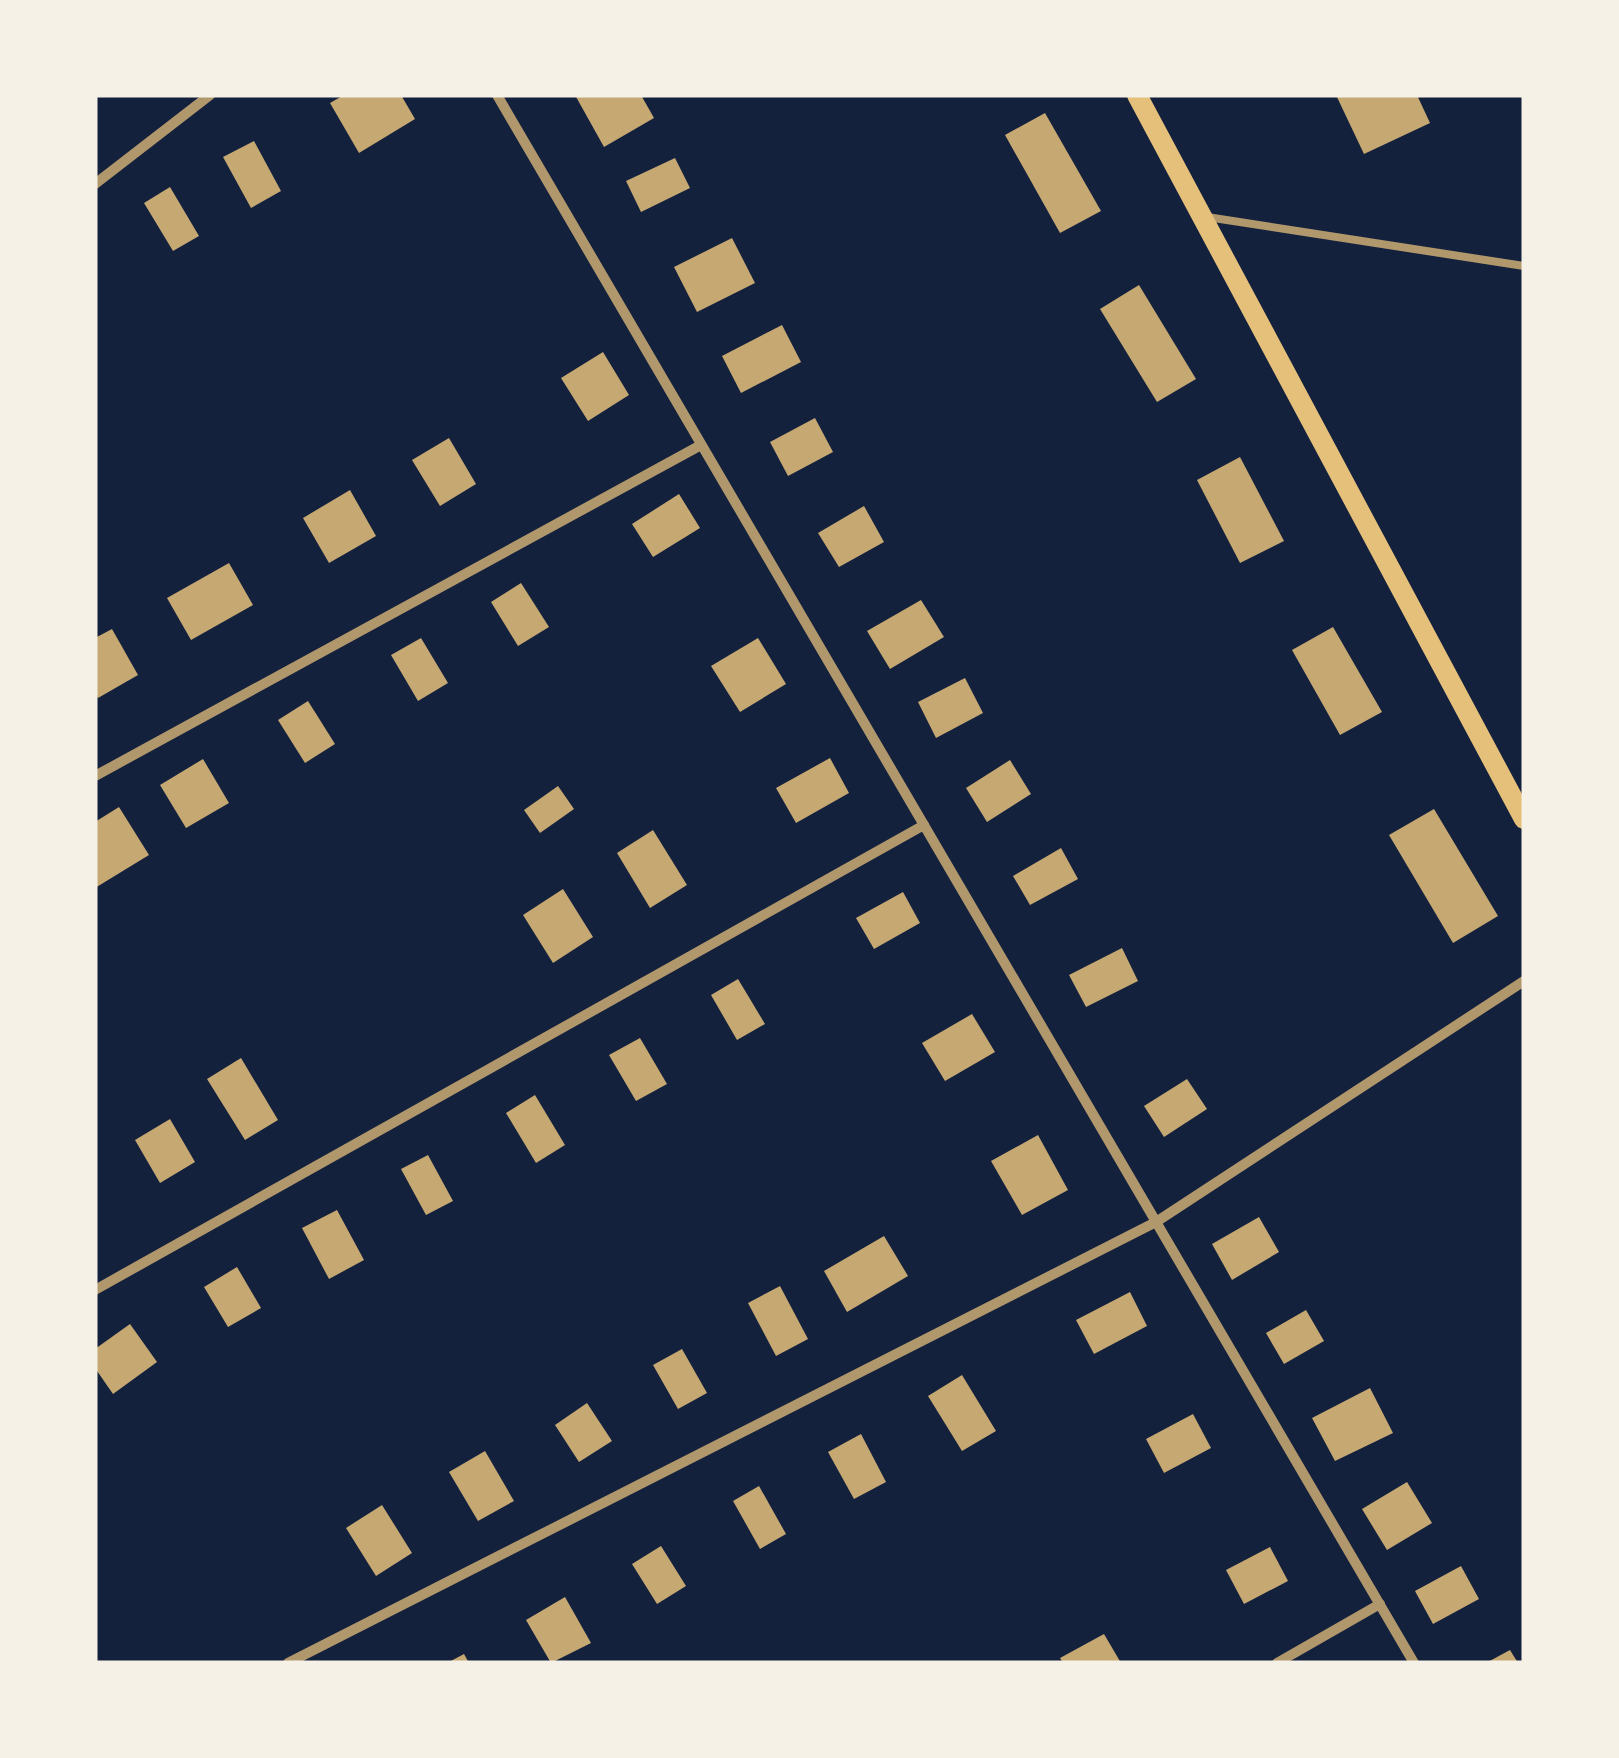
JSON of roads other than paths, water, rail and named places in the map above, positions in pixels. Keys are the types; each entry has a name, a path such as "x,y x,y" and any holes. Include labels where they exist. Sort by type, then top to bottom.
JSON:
{"main road":[{"path":"1136,95 1524,819"}],"street":[{"path":"95,184 210,95"},
{"path":"497,95 1414,1663"},
{"path":"95,776 702,445"},
{"path":"95,1290 924,825"},
{"path":"288,1663 1156,1222 1524,981"},
{"path":"1277,1663 1380,1604"}],"lane":[{"path":"1201,216 1524,266"}]}
